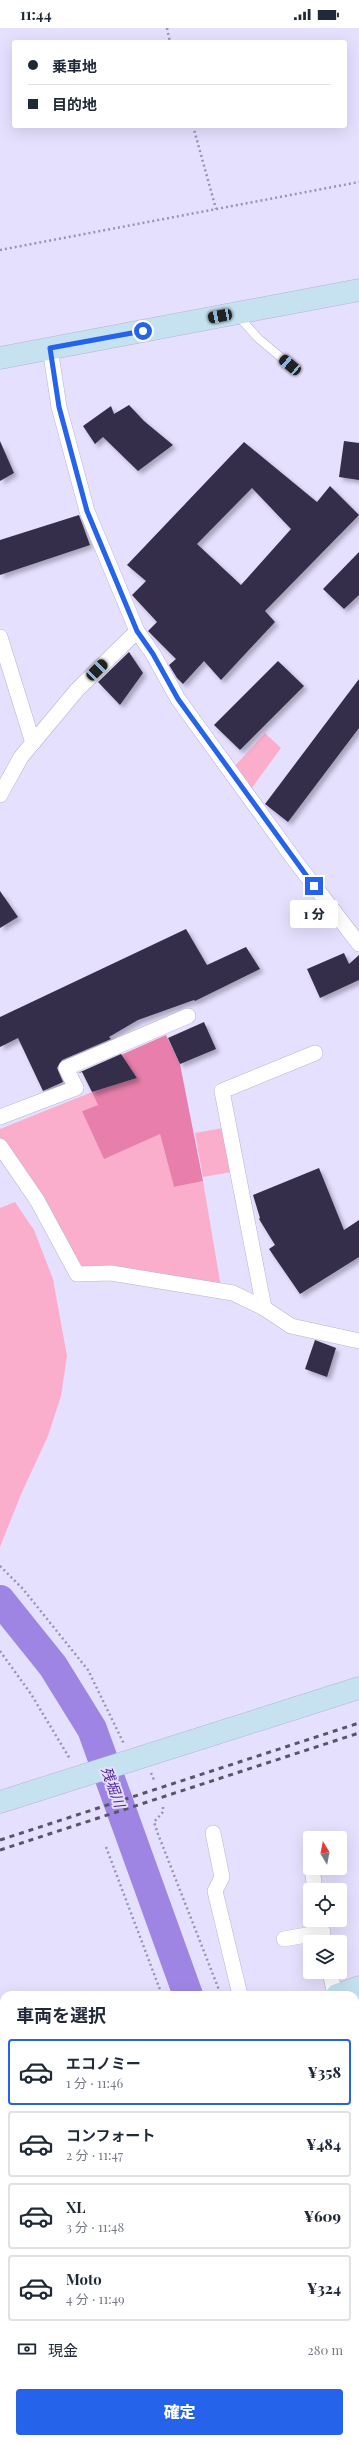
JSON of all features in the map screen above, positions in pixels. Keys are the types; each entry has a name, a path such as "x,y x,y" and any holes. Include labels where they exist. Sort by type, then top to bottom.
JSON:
{"street":[{"path":"0,358 359,290"},
{"path":"50,348 59,407 87,511 137,631 153,654 178,699 296,862 359,944"},
{"path":"0,795 21,757 77,690 137,631"},
{"path":"0,637 33,743"},
{"path":"0,1117 76,1088 66,1068 188,1016"},
{"path":"264,1308 222,1091 315,1052"},
{"path":"0,1146 37,1200 77,1274 111,1273 233,1293 264,1308 291,1326 359,1341"},
{"path":"0,1802 77,1770 124,1755 359,1688"},
{"path":"213,1833 222,1877 215,1891 239,1991"},
{"path":"284,1939 323,1931"},
{"path":"332,1979 335,1991"},
{"path":"348,1991 359,1987"}],"lane":[{"path":"235,313 259,339 290,365"}],"path":[{"path":"167,28 170,40"},
{"path":"194,128 216,209"},
{"path":"0,250 359,182"},
{"path":"0,1566 23,1589 88,1670 124,1755"},
{"path":"0,1651 10,1662 52,1727 77,1770"},
{"path":"164,1807 163,1812 154,1822 219,1991"},
{"path":"106,1847 160,1991"}],"shaded area":[{"path":"265,733 281,748 251,789 234,767"},
{"path":"166,1035 180,1064 203,1181 174,1187 160,1134 104,1159 82,1111 98,1105 92,1092 137,1078 121,1055"},
{"path":"92,1092 98,1105 82,1111 160,1134 174,1187 203,1181 221,1287 81,1271 0,1147 0,1129"},
{"path":"223,1128 232,1172 203,1177 195,1133"},
{"path":"15,1202 34,1230 53,1279 67,1356 61,1396 48,1436 22,1492 0,1547 0,1208"}],"building":[{"path":"129,405 144,421 173,445 138,471 103,437 95,444 83,426 111,406 114,414"},
{"path":"0,441 14,473 0,481"},
{"path":"344,441 359,443 359,480 339,477"},
{"path":"244,442 317,502 330,486 359,515 265,611 275,622 221,680 204,661 183,684 177,678 169,665 176,659 148,631 157,622 132,595 146,581 127,565","holes":["252,488 291,529 241,585 197,544"]},
{"path":"79,515 90,545 0,575 0,540"},
{"path":"359,552 359,595 344,609 323,589"},
{"path":"129,652 143,673 120,705 98,682"},
{"path":"278,661 304,686 240,750 214,725"},
{"path":"359,679 359,728 288,822 265,804"},
{"path":"0,891 18,917 0,928"},
{"path":"186,929 207,965 246,947 260,969 195,1001 194,1000 138,1020 109,1037 111,1039 62,1060 57,1068 63,1082 43,1091 18,1038 0,1047 0,1017"},
{"path":"344,953 349,964 359,955 359,980 320,998 307,969"},
{"path":"204,1022 216,1049 180,1064 168,1038"},
{"path":"121,1054 137,1078 92,1092 82,1072 78,1073"},
{"path":"319,1168 344,1230 359,1220 359,1257 300,1294 269,1249 275,1245 259,1219 260,1218 253,1195"},
{"path":"315,1340 336,1348 327,1377 305,1369"}],"waterway":[{"name":"残堀川","path":"0,1600 53,1666 92,1729 187,1991"}],"railway":[{"path":"0,1840 359,1723"},
{"path":"0,1850 359,1733"}],"route":[{"path":"143,331 50,348 59,407 76,465 87,511 137,631 153,654 178,699 314,886"}]}
